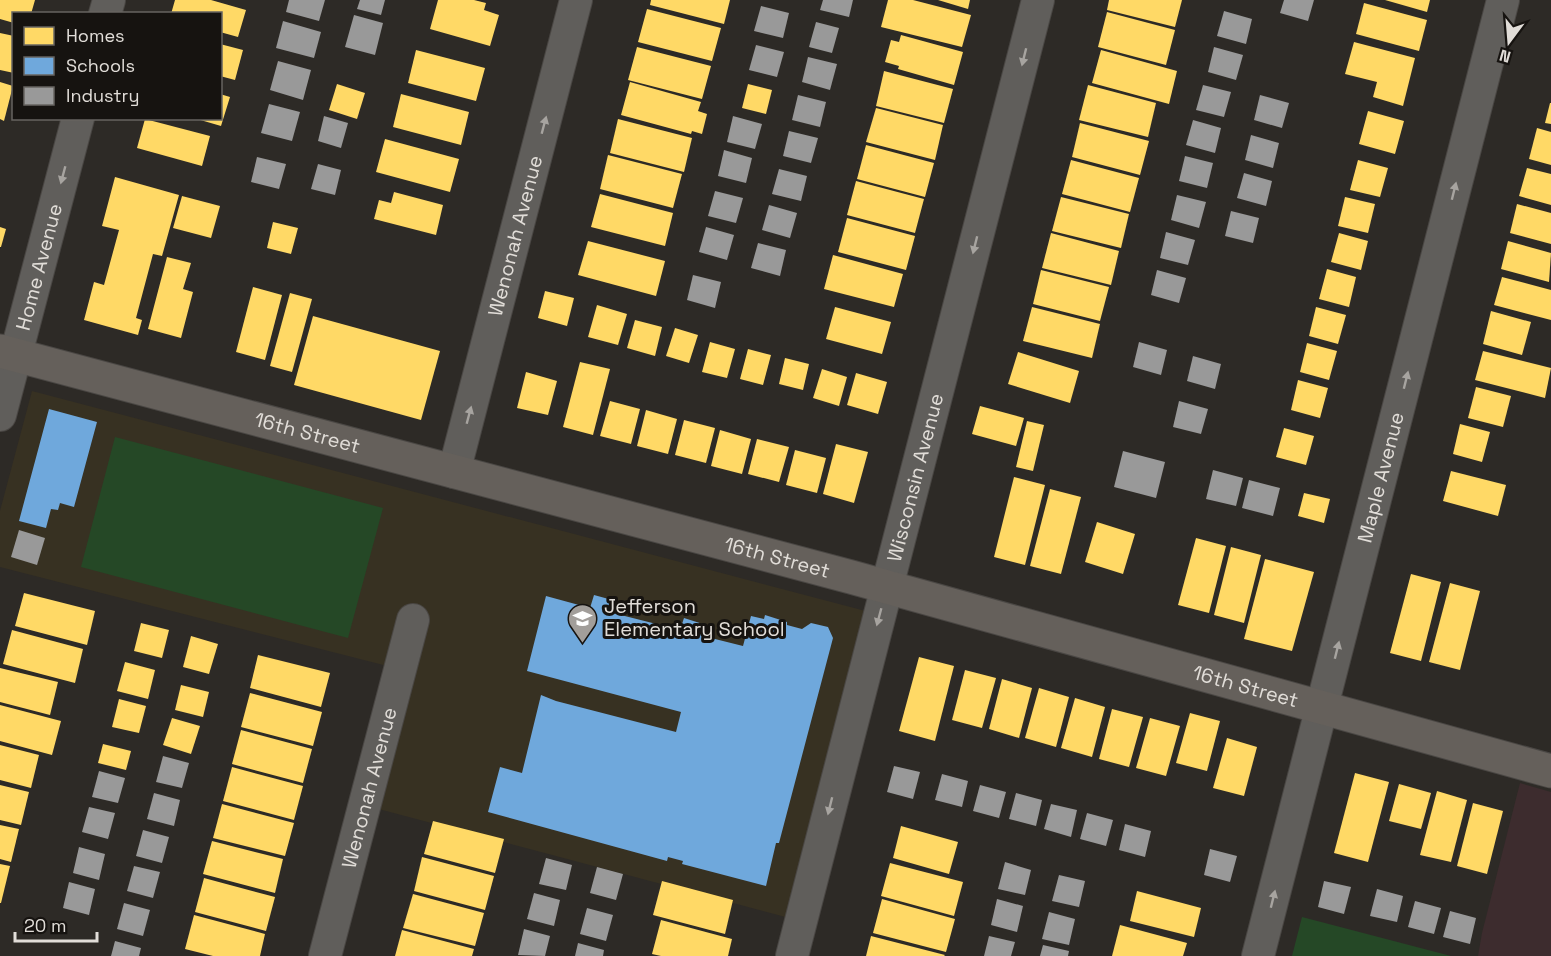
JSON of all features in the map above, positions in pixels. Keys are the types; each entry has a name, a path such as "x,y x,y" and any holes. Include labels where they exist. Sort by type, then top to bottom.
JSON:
{"street":[{"name":"Wenonah Avenue","path":"454,472 576,0"},
{"name":"Wisconsin Avenue","path":"792,956 1038,0"},
{"name":"Maple Avenue","path":"1258,956 1503,0"},
{"name":"Home Avenue","path":"0,415 8,353 77,120"},
{"name":"16th Street","path":"8,353 887,587 1551,771"},
{"name":"Wenonah Avenue","path":"326,956 413,620"}],"shaded area":[{"name":"Jefferson Elementary School","path":"32,391 877,614 797,920 371,807 407,671 0,567 0,511"},
{"path":"1520,783 1551,792 1551,956 1478,956 1482,933"}],"green space":[{"path":"115,437 383,508 348,638 81,567"},
{"path":"1302,917 1451,956 1292,956"}],"building: Homes":[{"path":"0,0 35,0 32,12 12,12 12,22 0,19"},
{"path":"175,0 211,0 246,10 238,37 222,33 222,12 172,12"},
{"path":"438,0 474,0 486,3 484,10 499,15 490,46 430,29"},
{"path":"651,0 730,0 724,24 650,5"},
{"path":"888,0 913,0 971,15 962,47 881,27"},
{"path":"938,0 970,0 968,9"},
{"path":"1109,0 1182,0 1175,27 1107,10"},
{"path":"1385,0 1430,0 1427,12"},
{"path":"1364,3 1427,20 1419,51 1356,34"},
{"path":"647,9 721,28 712,61 638,42"},
{"path":"1107,12 1175,30 1166,65 1098,47"},
{"path":"0,33 12,36 12,73 0,70"},
{"path":"901,35 963,52 954,85 898,69 899,66 885,62 891,40 899,42"},
{"path":"1354,42 1415,58 1403,106 1373,97 1377,82 1345,74"},
{"path":"222,45 243,50 235,80 222,77"},
{"path":"637,47 711,66 702,99 628,80"},
{"path":"416,50 485,68 476,101 408,83"},
{"path":"1101,50 1177,71 1169,104 1092,83"},
{"path":"884,71 953,89 944,123 876,106"},
{"path":"0,82 12,86 12,90 4,121 0,119"},
{"path":"630,82 701,102 698,111 707,114 702,134 692,131 691,134 621,115"},
{"path":"337,84 365,93 357,119 329,110"},
{"path":"748,84 772,90 766,114 742,108"},
{"path":"1088,85 1156,103 1148,137 1079,120"},
{"path":"401,94 469,112 461,145 393,127"},
{"path":"222,95 230,97 221,126 200,120 222,120"},
{"path":"1551,103 1551,124 1545,123"},
{"path":"876,108 943,125 935,160 866,142"},
{"path":"1368,111 1404,121 1395,154 1359,144"},
{"path":"618,119 692,138 684,172 610,153"},
{"path":"145,120 210,136 202,166 137,148"},
{"path":"1080,123 1149,141 1140,175 1072,157"},
{"path":"1537,128 1551,132 1551,165 1529,159"},
{"path":"385,139 459,159 450,192 376,172"},
{"path":"866,145 934,163 925,197 857,179"},
{"path":"608,155 682,174 673,208 600,189"},
{"path":"1071,160 1139,178 1130,212 1062,194"},
{"path":"1358,160 1388,168 1380,197 1350,190"},
{"path":"1527,168 1551,174 1551,205 1519,196"},
{"path":"115,177 179,195 162,256 153,254 136,318 142,320 138,335 84,320 94,282 104,285 119,230 102,226"},
{"path":"856,181 924,199 915,233 847,215"},
{"path":"394,192 443,205 436,235 374,219 379,200 391,203"},
{"path":"600,194 673,213 665,246 591,227"},
{"path":"182,196 220,206 211,238 173,228"},
{"path":"1061,197 1129,214 1121,248 1052,231"},
{"path":"1345,197 1375,204 1368,233 1338,226"},
{"path":"1517,204 1551,213 1551,244 1510,233"},
{"path":"847,218 915,236 906,270 838,252"},
{"path":"273,222 298,228 291,254 267,248"},
{"path":"0,227 6,229 1,247 0,247"},
{"path":"1051,233 1119,251 1111,285 1042,268"},
{"path":"1339,233 1368,241 1361,270 1331,262"},
{"path":"588,241 665,261 656,296 578,275"},
{"path":"1508,241 1551,253 1549,282 1501,269"},
{"path":"833,255 903,274 894,307 824,289"},
{"path":"167,257 191,263 183,289 193,292 181,338 148,329"},
{"path":"1327,269 1356,277 1349,307 1319,299"},
{"path":"1041,270 1109,287 1100,321 1033,304"},
{"path":"1502,277 1551,290 1551,320 1494,305"},
{"path":"253,287 282,295 265,360 236,352"},
{"path":"545,291 574,298 567,326 538,318"},
{"path":"290,293 312,299 292,372 270,366"},
{"path":"597,305 627,314 618,345 588,337"},
{"path":"835,307 891,322 882,354 826,339"},
{"path":"1032,307 1100,324 1092,358 1023,341"},
{"path":"1316,307 1346,315 1338,344 1309,336"},
{"path":"1491,311 1531,322 1522,355 1483,344"},
{"path":"313,316 440,351 421,420 294,385"},
{"path":"635,320 662,327 655,356 627,348"},
{"path":"675,328 698,335 689,363 666,356"},
{"path":"710,342 735,349 727,378 702,372"},
{"path":"1307,343 1337,351 1329,380 1300,372"},
{"path":"748,349 771,355 763,385 740,379"},
{"path":"1483,351 1551,368 1545,398 1475,380"},
{"path":"1018,352 1079,371 1070,403 1008,384"},
{"path":"785,358 809,364 803,390 779,384"},
{"path":"580,362 610,369 593,435 563,427"},
{"path":"822,369 847,377 839,406 813,398"},
{"path":"526,372 557,381 548,415 517,408"},
{"path":"856,373 887,382 878,414 847,405"},
{"path":"1298,380 1328,388 1320,418 1291,410"},
{"path":"1476,387 1511,396 1503,427 1468,418"},
{"path":"610,401 640,409 631,444 600,436"},
{"path":"980,406 1024,418 1016,446 972,434"},
{"path":"646,410 677,419 668,454 637,446"},
{"path":"684,420 715,428 706,463 675,455"},
{"path":"1027,421 1044,425 1033,471 1016,467"},
{"path":"1460,424 1490,432 1482,462 1453,454"},
{"path":"1284,428 1314,436 1306,465 1276,457"},
{"path":"720,430 751,439 742,474 711,466"},
{"path":"757,439 789,447 779,482 748,474"},
{"path":"836,444 868,452 854,503 823,494"},
{"path":"795,450 826,458 817,493 786,485"},
{"path":"1451,471 1506,485 1498,516 1443,501"},
{"path":"1014,477 1045,485 1025,565 994,557"},
{"path":"1050,489 1081,497 1061,574 1030,566"},
{"path":"1304,493 1330,499 1324,523 1298,516"},
{"path":"1097,522 1135,534 1123,574 1085,562"},
{"path":"1196,538 1226,546 1209,613 1178,605"},
{"path":"1231,547 1261,555 1244,623 1214,615"},
{"path":"1265,559 1314,572 1292,651 1244,639"},
{"path":"1411,574 1441,582 1421,661 1390,653"},
{"path":"1450,583 1480,591 1460,670 1429,662"},
{"path":"24,593 95,611 87,645 15,626"},
{"path":"141,623 169,630 162,658 134,651"},
{"path":"12,630 83,649 75,683 3,664"},
{"path":"191,636 218,644 209,674 183,667"},
{"path":"258,655 330,673 321,707 250,688"},
{"path":"919,657 954,666 935,741 899,731"},
{"path":"125,662 155,670 148,699 117,691"},
{"path":"0,668 58,682 50,715 0,702"},
{"path":"965,670 996,678 982,728 952,720"},
{"path":"1002,679 1032,688 1019,738 989,729"},
{"path":"181,685 209,692 203,717 175,710"},
{"path":"1039,688 1069,697 1056,747 1025,738"},
{"path":"250,693 322,712 313,746 241,727"},
{"path":"1075,698 1105,707 1092,757 1061,748"},
{"path":"119,699 146,706 139,733 112,727"},
{"path":"0,705 61,721 52,755 0,741"},
{"path":"1112,709 1143,717 1129,767 1099,759"},
{"path":"1190,713 1220,721 1207,771 1176,763"},
{"path":"172,718 200,726 191,754 163,745"},
{"path":"1150,718 1180,726 1166,776 1136,768"},
{"path":"241,730 312,749 303,783 232,764"},
{"path":"1227,738 1257,747 1244,796 1213,788"},
{"path":"103,744 131,751 126,770 98,763"},
{"path":"0,745 39,755 31,788 0,780"},
{"path":"232,767 303,786 294,820 223,801"},
{"path":"1355,773 1389,782 1368,862 1334,853"},
{"path":"1399,784 1431,793 1421,829 1389,821"},
{"path":"0,785 29,792 21,825 0,820"},
{"path":"1437,791 1467,800 1451,862 1420,855"},
{"path":"1473,803 1503,811 1487,874 1457,866"},
{"path":"222,804 294,823 285,856 213,838"},
{"path":"433,821 504,839 495,873 424,854"},
{"path":"0,825 19,829 11,862 0,859"},
{"path":"901,826 958,842 949,874 893,858"},
{"path":"212,841 283,859 275,893 203,874"},
{"path":"422,857 494,876 485,910 414,891"},
{"path":"890,863 963,882 954,916 881,896"},
{"path":"0,864 10,866 1,903 0,903"},
{"path":"204,878 275,897 266,931 195,912"},
{"path":"662,881 733,900 725,934 653,915"},
{"path":"1137,891 1201,908 1194,937 1130,921"},
{"path":"413,894 484,913 475,946 403,928"},
{"path":"882,899 955,919 946,952 873,933"},
{"path":"194,915 265,934 260,956 213,956 185,949"},
{"path":"661,920 732,939 728,956 652,954"},
{"path":"1120,925 1187,943 1183,956 1112,956"},
{"path":"402,930 474,949 472,956 395,956"},
{"path":"871,936 945,955 866,956"}],"building: Schools":[{"path":"49,409 97,422 74,507 60,503 58,510 51,509 46,528 19,521"},
{"path":"594,595 616,601 613,613 680,630 684,618 706,625 703,636 743,646 751,616 764,619 765,615 802,629 811,623 828,627 833,638 766,886 682,864 683,861 668,857 667,861 488,812 500,767 522,773 541,695 556,701 676,732 681,712 527,671 546,596 590,608"}],"building: Industry":[{"path":"289,0 325,0 319,21 286,12"},
{"path":"360,0 385,0 381,15 357,9"},
{"path":"823,0 853,0 849,17 820,10"},
{"path":"1284,0 1314,0 1308,21 1280,13"},
{"path":"761,6 789,13 783,38 754,31"},
{"path":"1224,11 1252,19 1246,44 1217,36"},
{"path":"354,15 383,23 375,55 345,47"},
{"path":"283,21 321,32 314,58 276,48"},
{"path":"816,22 839,28 832,53 809,47"},
{"path":"756,45 784,52 777,77 749,70"},
{"path":"1214,47 1243,55 1236,80 1208,72"},
{"path":"808,57 837,64 830,90 802,82"},
{"path":"278,61 311,70 303,100 270,90"},
{"path":"1203,85 1231,92 1224,117 1196,110"},
{"path":"798,95 826,102 820,127 792,120"},
{"path":"1260,95 1289,103 1282,128 1254,120"},
{"path":"269,104 300,112 292,141 261,133"},
{"path":"324,116 348,123 341,148 318,141"},
{"path":"733,116 762,124 755,149 727,142"},
{"path":"1193,120 1221,128 1215,153 1186,145"},
{"path":"789,131 818,138 811,163 783,156"},
{"path":"1251,135 1279,143 1273,168 1245,160"},
{"path":"724,150 752,158 746,183 718,176"},
{"path":"1185,156 1213,163 1207,188 1179,181"},
{"path":"257,157 286,164 279,189 251,182"},
{"path":"318,164 341,170 335,195 311,189"},
{"path":"779,169 807,176 801,201 772,194"},
{"path":"1244,173 1272,181 1266,206 1237,198"},
{"path":"715,191 743,198 736,223 708,216"},
{"path":"1177,195 1206,202 1199,228 1171,220"},
{"path":"769,205 797,213 790,238 762,230"},
{"path":"1231,211 1259,218 1253,243 1225,236"},
{"path":"706,227 734,235 727,260 699,252"},
{"path":"1166,232 1195,240 1188,265 1160,258"},
{"path":"758,243 786,250 780,276 751,268"},
{"path":"1157,270 1186,278 1179,303 1151,295"},
{"path":"693,275 721,282 715,308 687,300"},
{"path":"1139,342 1167,350 1161,375 1133,367"},
{"path":"1193,356 1221,364 1215,389 1187,381"},
{"path":"1179,401 1208,409 1201,434 1173,427"},
{"path":"1123,451 1165,462 1156,498 1114,487"},
{"path":"1213,470 1243,478 1236,506 1206,499"},
{"path":"1249,480 1280,488 1273,516 1242,508"},
{"path":"19,530 45,538 37,565 11,557"},
{"path":"163,756 189,763 182,788 156,782"},
{"path":"894,766 920,772 913,799 887,792"},
{"path":"99,771 125,778 118,803 92,797"},
{"path":"942,774 968,781 962,807 935,800"},
{"path":"980,785 1006,792 999,818 973,811"},
{"path":"154,793 180,800 174,826 147,819"},
{"path":"1016,793 1042,800 1036,826 1009,819"},
{"path":"1051,804 1077,810 1071,837 1044,829"},
{"path":"89,807 115,813 108,839 82,832"},
{"path":"1087,813 1113,820 1106,846 1080,839"},
{"path":"1125,824 1151,831 1145,857 1119,850"},
{"path":"143,830 169,837 162,863 136,856"},
{"path":"79,847 105,854 99,880 73,873"},
{"path":"1210,849 1237,856 1230,882 1204,875"},
{"path":"546,858 572,865 566,890 539,884"},
{"path":"1005,862 1031,870 1025,895 998,889"},
{"path":"134,866 160,872 153,898 127,891"},
{"path":"597,867 623,874 616,900 590,893"},
{"path":"1059,875 1085,881 1079,907 1052,901"},
{"path":"1324,881 1351,887 1344,914 1318,907"},
{"path":"69,882 95,889 89,915 63,908"},
{"path":"1377,889 1403,896 1397,922 1370,916"},
{"path":"534,893 560,900 554,926 527,919"},
{"path":"997,899 1023,906 1017,932 991,925"},
{"path":"1415,901 1441,908 1434,934 1408,927"},
{"path":"124,903 150,910 143,936 117,929"},
{"path":"587,908 613,915 606,941 580,934"},
{"path":"1450,911 1476,918 1470,944 1443,937"},
{"path":"1049,912 1075,919 1069,945 1042,939"},
{"path":"524,929 550,936 545,956 518,955"},
{"path":"989,936 1015,942 1011,956 984,956"},
{"path":"115,941 141,948 139,956 111,956"},
{"path":"578,943 604,950 603,956 575,956"},
{"path":"1043,945 1069,951 1068,956 1040,956"}],"place":[{"name":"Jefferson Elementary School","path":"583,644"}]}
